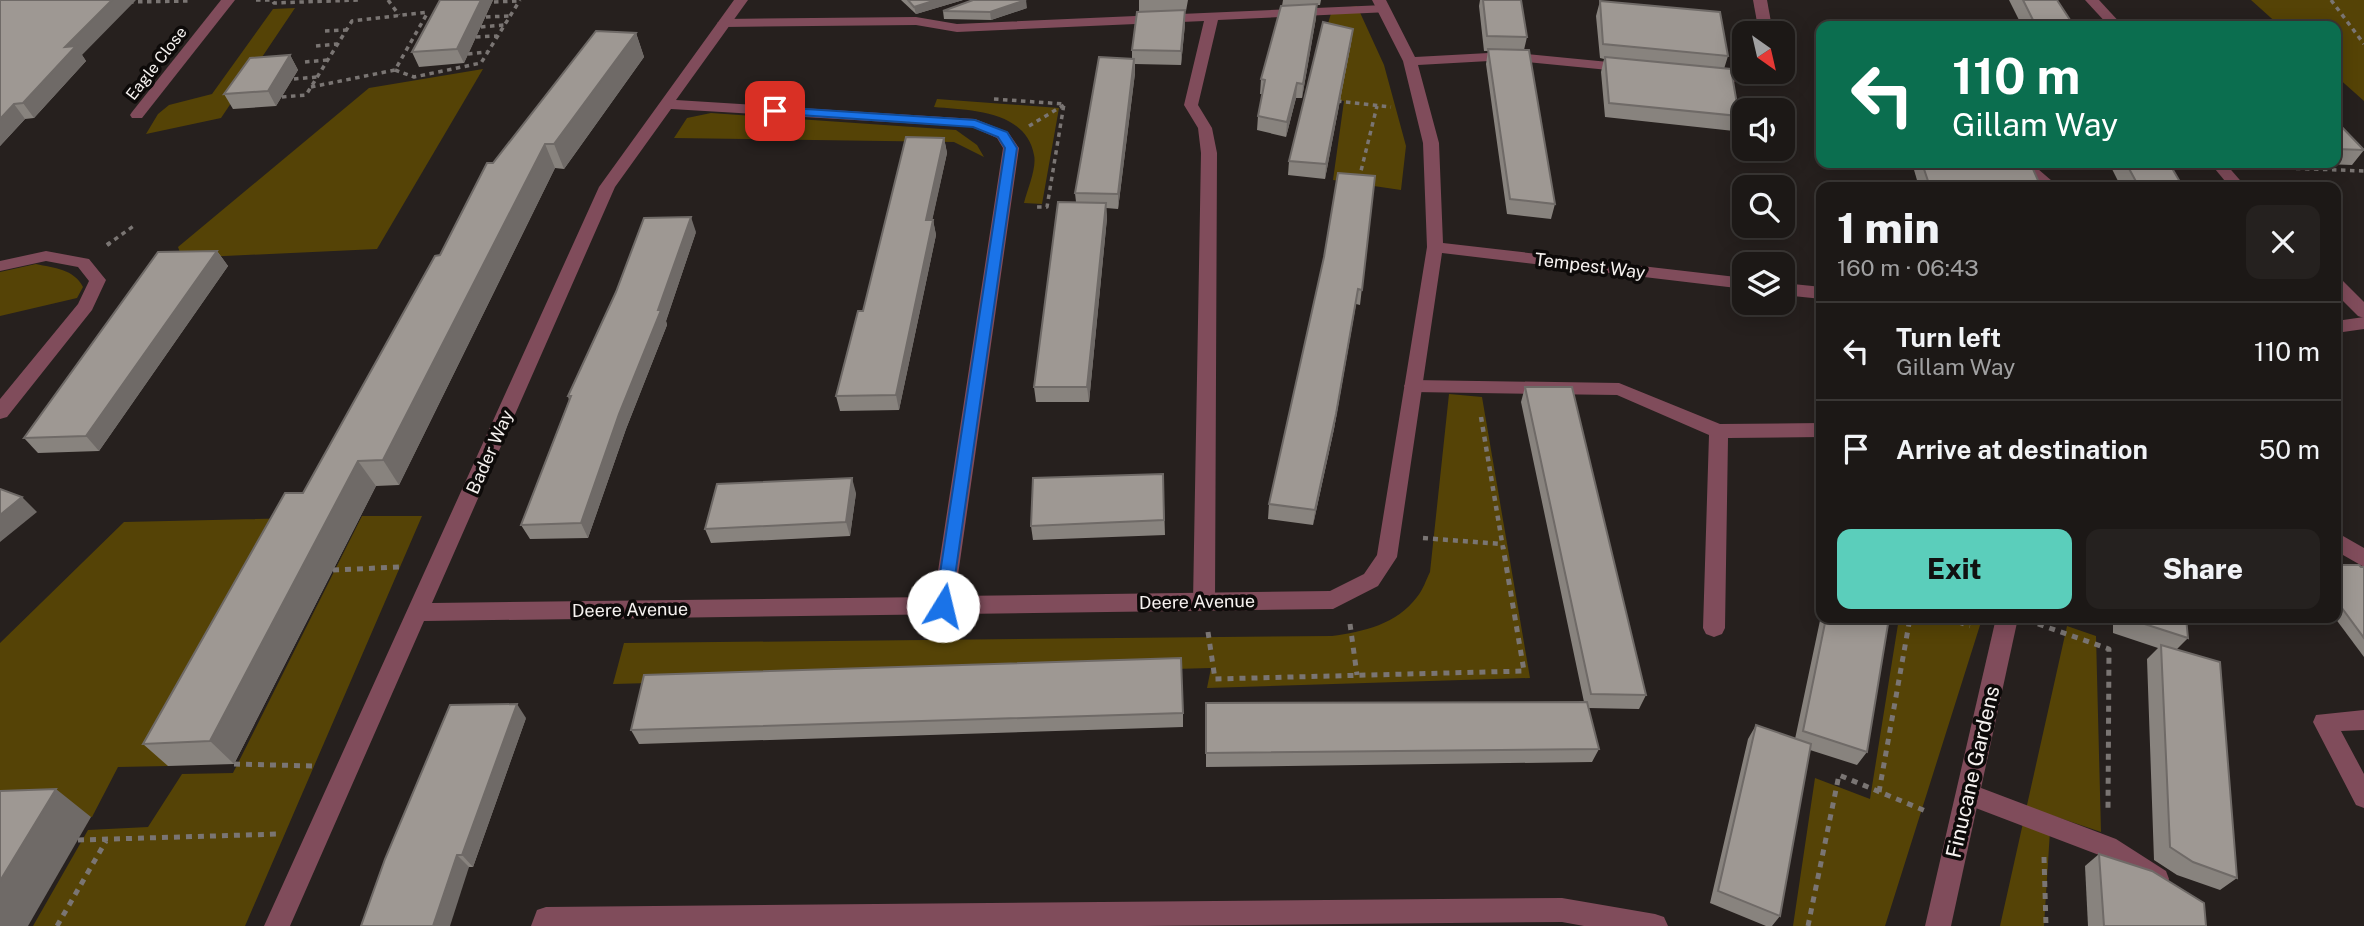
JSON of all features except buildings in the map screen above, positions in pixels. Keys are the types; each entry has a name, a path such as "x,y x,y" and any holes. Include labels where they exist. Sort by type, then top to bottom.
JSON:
{"street":[{"name":"Bader Way","path":"277,926 607,187 741,0"},
{"path":"1760,0 1764,21"},
{"path":"2091,0 2111,21"},
{"name":"Eagle Close","path":"137,115 228,1"},
{"path":"724,23 916,21 957,28 1212,17 1381,4"},
{"name":"Deere Avenue","path":"419,612 1333,600 1371,580 1387,557 1435,247 1431,143 1410,61 1381,4"},
{"path":"916,21 951,10"},
{"path":"1204,602 1209,153 1205,128 1191,105 1212,17"},
{"path":"1410,61 1507,56 1641,69"},
{"path":"1695,74 1732,78"},
{"path":"666,104 975,123 1003,135 1011,148 943,606"},
{"path":"2026,168 2044,182"},
{"path":"2221,168 2234,182"},
{"name":"Tempest Way","path":"1435,247 1732,282"},
{"path":"0,266 46,256 83,263 98,280 86,306 0,412"},
{"path":"2341,289 2364,312"},
{"path":"1795,290 1816,292"},
{"path":"2341,326 2364,323"},
{"path":"1413,386 1619,389 1671,413 1719,430 1816,430"},
{"path":"1714,628 1719,430"},
{"path":"2341,543 2364,559"},
{"name":"Finucane Gardens","path":"1938,926 2006,623"},
{"path":"2364,720 2324,722 2364,797"},
{"path":"1968,794 2107,847 2182,895"},
{"path":"544,926 546,919 1562,910 1655,926"}],"path":[{"path":"119,3 201,0"},
{"path":"228,1 272,0 274,3 358,0"},
{"path":"388,0 399,15"},
{"path":"2332,0 2364,44"},
{"path":"494,2 520,1"},
{"path":"311,87 395,71 414,77 481,63 520,1"},
{"path":"282,97 306,95 352,21 429,12 395,71"},
{"path":"486,17 510,16"},
{"path":"481,27 505,25"},
{"path":"325,31 346,30"},
{"path":"476,37 498,36"},
{"path":"316,46 337,44"},
{"path":"468,54 488,52"},
{"path":"305,62 328,60"},
{"path":"294,79 318,76"},
{"path":"1327,100 1423,110"},
{"path":"1006,140 1065,104"},
{"path":"1359,179 1377,106"},
{"path":"2301,168 2364,171"},
{"path":"1204,602 1214,679 1524,671 1478,403"},
{"path":"1390,536 1502,544"},
{"path":"333,570 440,565"},
{"path":"1346,593 1357,675"},
{"path":"1879,792 1909,623"},
{"path":"2036,623 2109,649 2107,847"},
{"path":"234,764 348,767"},
{"path":"1808,926 1839,775 1961,825"},
{"path":"2043,823 2046,926"},
{"path":"78,840 319,833"},
{"path":"57,926 107,840"}],"shaded area":[{"path":"2251,0 2364,0 2364,101 2341,80 2341,21 2274,21"},
{"path":"1357,6 1384,65 1406,146 1401,190 1333,180 1344,101 1307,95 1332,10"},
{"path":"295,8 221,118 146,134 158,114 169,105 212,94 273,9"},
{"path":"483,69 377,249 182,258 178,247 369,88"},
{"path":"937,99 1059,108 1042,204 1024,203 1035,160 1029,140 1020,129 994,115 934,107"},
{"path":"711,113 956,130 977,145 984,157 954,142 674,138 687,118"},
{"path":"36,264 63,270 74,276 83,287 77,298 0,316 0,272"},
{"path":"1449,394 1482,397 1530,678 1207,688 1211,668 613,684 624,643 1332,636 1379,625 1409,606 1421,591 1430,572"},
{"path":"362,516 422,516 245,926 33,926 88,830 148,827 182,774 233,773"},
{"path":"304,518 168,766 118,767 92,817 0,818 0,643 124,522"},
{"path":"1898,623 1981,623 1885,926 1793,926 1815,778 1870,799"},
{"path":"2067,626 2096,636 2101,832 2051,815 2044,926 2000,926"}],"route":[{"path":"775,111 975,123 1003,135 1011,148 943,606"}]}
